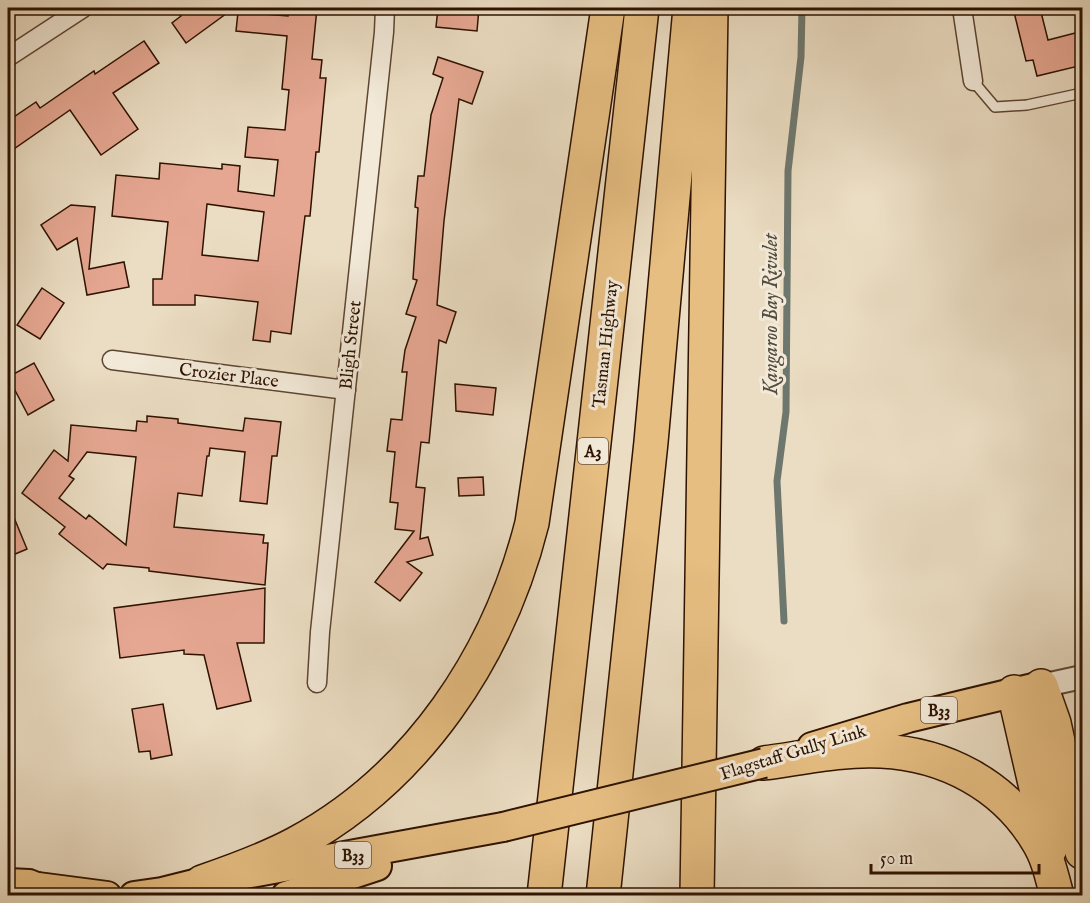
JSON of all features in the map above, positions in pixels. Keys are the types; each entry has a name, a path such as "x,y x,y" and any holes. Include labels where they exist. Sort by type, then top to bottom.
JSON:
{"highway":[{"path":"202,882 261,861 296,844 318,831 376,788 399,766 448,710 469,677 500,618 525,553 534,514 608,8"},
{"name":"Tasman Highway","path":"544,896 642,8"},
{"path":"603,896 650,454 690,8"},
{"path":"697,896 711,8"},
{"path":"1028,689 1054,723 1081,845"},
{"path":"1028,689 1058,896"},
{"path":"1081,845 1075,771 1077,753 1083,735"},
{"path":"764,763 843,752 880,751 927,757 953,767 980,780 1000,795 1018,815 1038,840 1050,866 1058,896"}],"main road":[{"name":"Flagstaff Gully Link","path":"134,896 503,827 764,763 873,728 1028,689"},
{"name":"Flagstaff Gully Link","path":"286,896 503,827"},
{"path":"8,883 29,884 47,891 107,896"}],"street":[{"path":"8,57 83,8"},
{"name":"Bligh Street","path":"317,683 320,632 385,8"},
{"path":"962,8 973,81"},
{"name":"Crozier Place","path":"112,360 346,390"},
{"name":"Flagstaff Gully Link","path":"1028,689 1083,677"}],"lane":[{"path":"973,81 995,107 1027,105 1083,93"}],"building":[{"path":"174,8 234,8 186,43 172,23 181,16"},
{"path":"289,8 317,8 312,59 322,60 320,78 326,78 319,152 316,152 310,216 305,216 291,334 271,331 270,342 253,340 258,302 195,295 195,305 153,305 153,279 162,279 168,222 112,216 116,175 159,179 160,163 222,169 222,164 240,166 238,191 274,196 278,160 245,157 248,127 285,130 289,90 282,89 287,36 236,31 238,12 288,16","holes":["207,204 264,212 258,261 202,255"]},
{"path":"438,8 479,8 477,31 436,27"},
{"path":"1013,8 1040,8 1048,40 1083,31 1083,65 1037,76 1033,60 1026,61"},
{"path":"144,41 159,63 113,93 138,129 101,155 70,110 8,153 8,121 36,102 40,108 94,71 95,74"},
{"path":"438,57 483,72 472,104 459,99 444,221 437,305 456,312 446,343 439,340 429,443 421,442 416,487 425,488 420,539 428,537 433,555 407,562 422,573 400,601 375,582 414,531 395,529 398,503 390,502 395,452 387,451 391,419 402,420 407,372 402,372 405,350 416,317 406,314 417,280 413,279 418,208 415,207 418,176 424,176 431,115 443,78 433,74"},
{"path":"71,205 95,207 89,269 124,262 129,287 87,295 77,238 57,250 41,225"},
{"path":"42,288 64,303 40,339 17,325"},
{"path":"34,363 54,400 28,415 8,377"},
{"path":"455,384 496,388 493,415 456,411"},
{"path":"147,416 178,419 178,423 243,431 245,418 281,422 277,456 272,456 267,504 240,501 245,452 210,448 202,496 178,493 174,527 264,535 263,543 268,543 265,585 149,571 149,568 107,564 103,569 59,534 65,527 22,493 54,450 68,461 71,425 136,431 137,421 147,422","holes":["87,452 136,457 126,545 89,515 86,519 59,498 74,479 69,476"]},
{"path":"483,477 484,495 459,496 458,478"},
{"path":"8,503 27,549 8,557"},
{"path":"265,588 264,643 237,643 251,701 217,709 204,655 184,654 184,650 120,658 114,608"},
{"path":"163,704 172,755 151,759 150,751 139,752 132,709"}],"waterway":[{"name":"Kangaroo Bay Rivulet","path":"784,621 777,481 786,412 788,171 801,57 802,8"}]}
